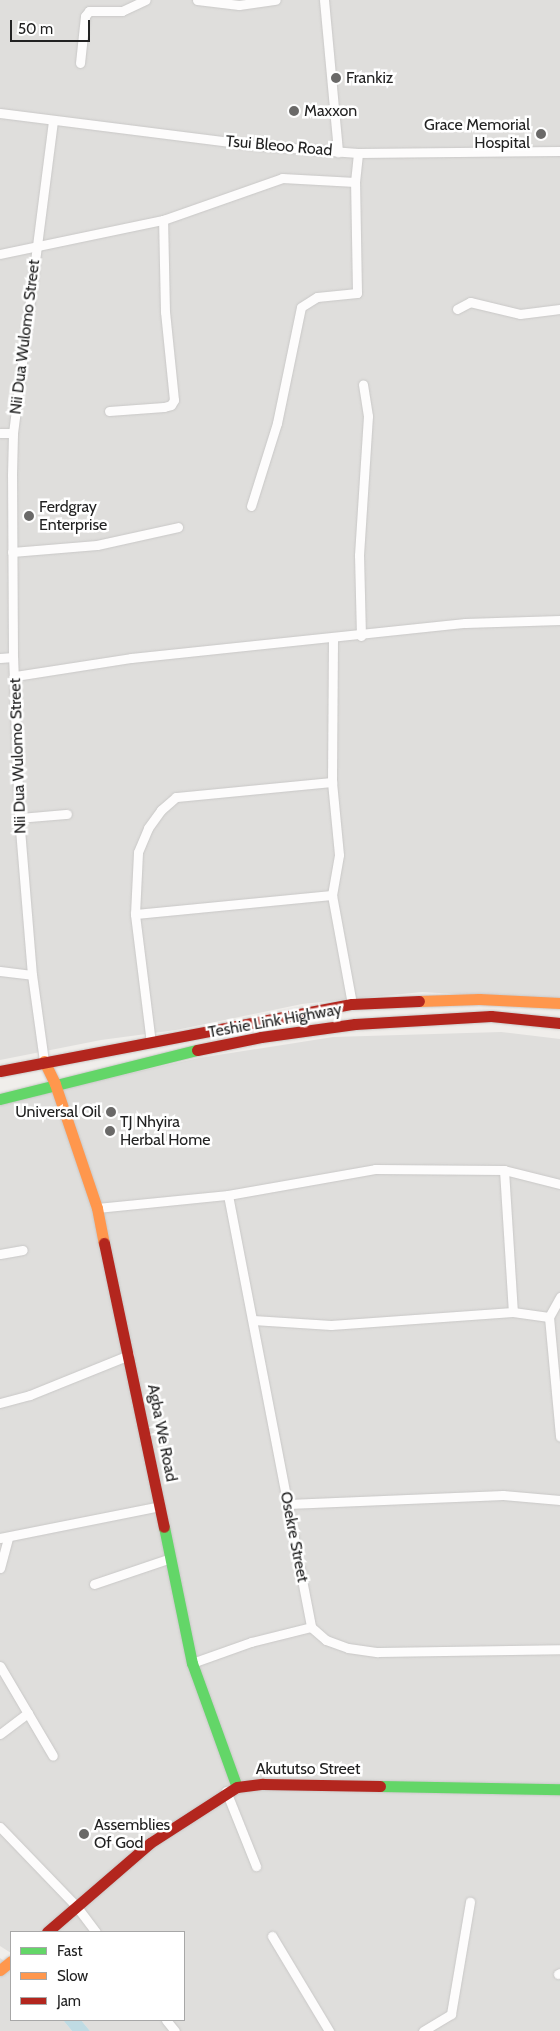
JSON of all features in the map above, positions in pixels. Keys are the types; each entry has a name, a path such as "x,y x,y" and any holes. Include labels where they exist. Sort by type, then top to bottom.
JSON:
{"main road":[{"name":"Teshie Link Highway","path":"0,1071 44,1061 151,1043 352,1004 469,999 560,1003"},
{"name":"Teshie Link Highway","path":"0,1098 251,1039 355,1024 491,1016 560,1023"},
{"name":"Agba We Road","path":"44,1061 55,1084 97,1208 160,1506 168,1559 192,1663 232,1789"},
{"name":"Akututso Street","path":"47,1931 150,1843 232,1789 263,1784 560,1789"},
{"path":"0,1970 10,1962"}],"street":[{"path":"80,63 85,16 89,11 122,11 146,0"},
{"path":"197,0 239,5 276,0"},
{"path":"324,0 338,152"},
{"name":"Tsui Bleoo Road","path":"0,113 53,122 338,152 560,151"},
{"name":"Nii Dua Wulomo Street","path":"44,1061 32,976 19,818 13,657 12,552 14,433 53,122"},
{"path":"251,506 277,423 301,307 317,297 357,293 355,182 358,153"},
{"path":"0,254 163,220 282,178 355,182"},
{"path":"109,411 164,407 171,405 174,400 165,312 163,220"},
{"path":"457,309 470,302 520,314 560,309"},
{"path":"360,636 359,555 368,416 362,384"},
{"path":"0,433 14,433"},
{"path":"12,552 97,545 178,527"},
{"path":"15,676 130,658 333,639 465,623 560,620"},
{"path":"333,639 332,782 339,855 332,895 352,1004"},
{"path":"0,658 13,657"},
{"path":"151,1043 135,914 138,852 148,828 161,810 176,797 332,782"},
{"path":"19,818 67,814"},
{"path":"135,914 332,895"},
{"path":"0,971 32,976"},
{"path":"97,1208 228,1195 375,1170 504,1170 560,1184"},
{"path":"504,1170 513,1312"},
{"name":"Osekre Street","path":"228,1195 311,1627"},
{"path":"0,1254 22,1250"},
{"path":"560,1297 548,1317 560,1436"},
{"path":"252,1320 331,1325 513,1312 548,1317"},
{"path":"0,1403 30,1395 129,1355"},
{"path":"288,1504 503,1495 560,1500"},
{"path":"0,1568 4,1538 160,1506"},
{"path":"94,1584 168,1559"},
{"path":"192,1663 250,1642 311,1627 326,1640 348,1648 378,1652 560,1649"},
{"path":"0,1666 54,1756"},
{"path":"0,1734 28,1713"},
{"path":"232,1789 256,1866"},
{"path":"0,1827 76,1907 95,1931"},
{"path":"423,2031 451,2014 470,1902"},
{"path":"272,1936 329,2031"},
{"path":"167,2021 176,2031"}],"shaded area":[{"path":"0,0 560,0 560,1000 422,992 302,1004 176,1030 101,1040 0,1060"},
{"path":"501,1032 560,1039 560,2031 90,2031 82,2021 185,2021 185,1931 10,1931 10,1952 0,1946 0,1102 199,1058 333,1037"},
{"path":"0,1958 10,1965 10,2021 64,2021 72,2031 0,2031"}],"water":[{"path":"64,2021 82,2021 90,2031 72,2031"}],"traffic: fast":[{"path":"0,1099 197,1050"},
{"path":"164,1527 192,1663 237,1787"},
{"path":"380,1786 560,1789"}],"traffic: slow":[{"path":"419,1001 479,999 560,1003"},
{"path":"44,1061 55,1084 97,1208 104,1243"},
{"path":"0,1970 10,1962"}],"traffic: jam":[{"path":"0,1071 352,1004 419,1001"},
{"path":"197,1050 261,1037 355,1024 491,1016 560,1023"},
{"path":"104,1243 164,1527"},
{"path":"48,1931 150,1843 237,1787 263,1784 380,1786"}],"place":[{"name":"Frankiz","path":"336,78"},
{"name":"Maxxon","path":"294,111"},
{"name":"Grace Memorial Hospital","path":"541,134"},
{"name":"Ferdgray Enterprise","path":"29,516"},
{"name":"Universal Oil","path":"111,1112"},
{"name":"TJ Nhyira Herbal Home","path":"110,1131"},
{"name":"Assemblies Of God","path":"84,1834"}]}
